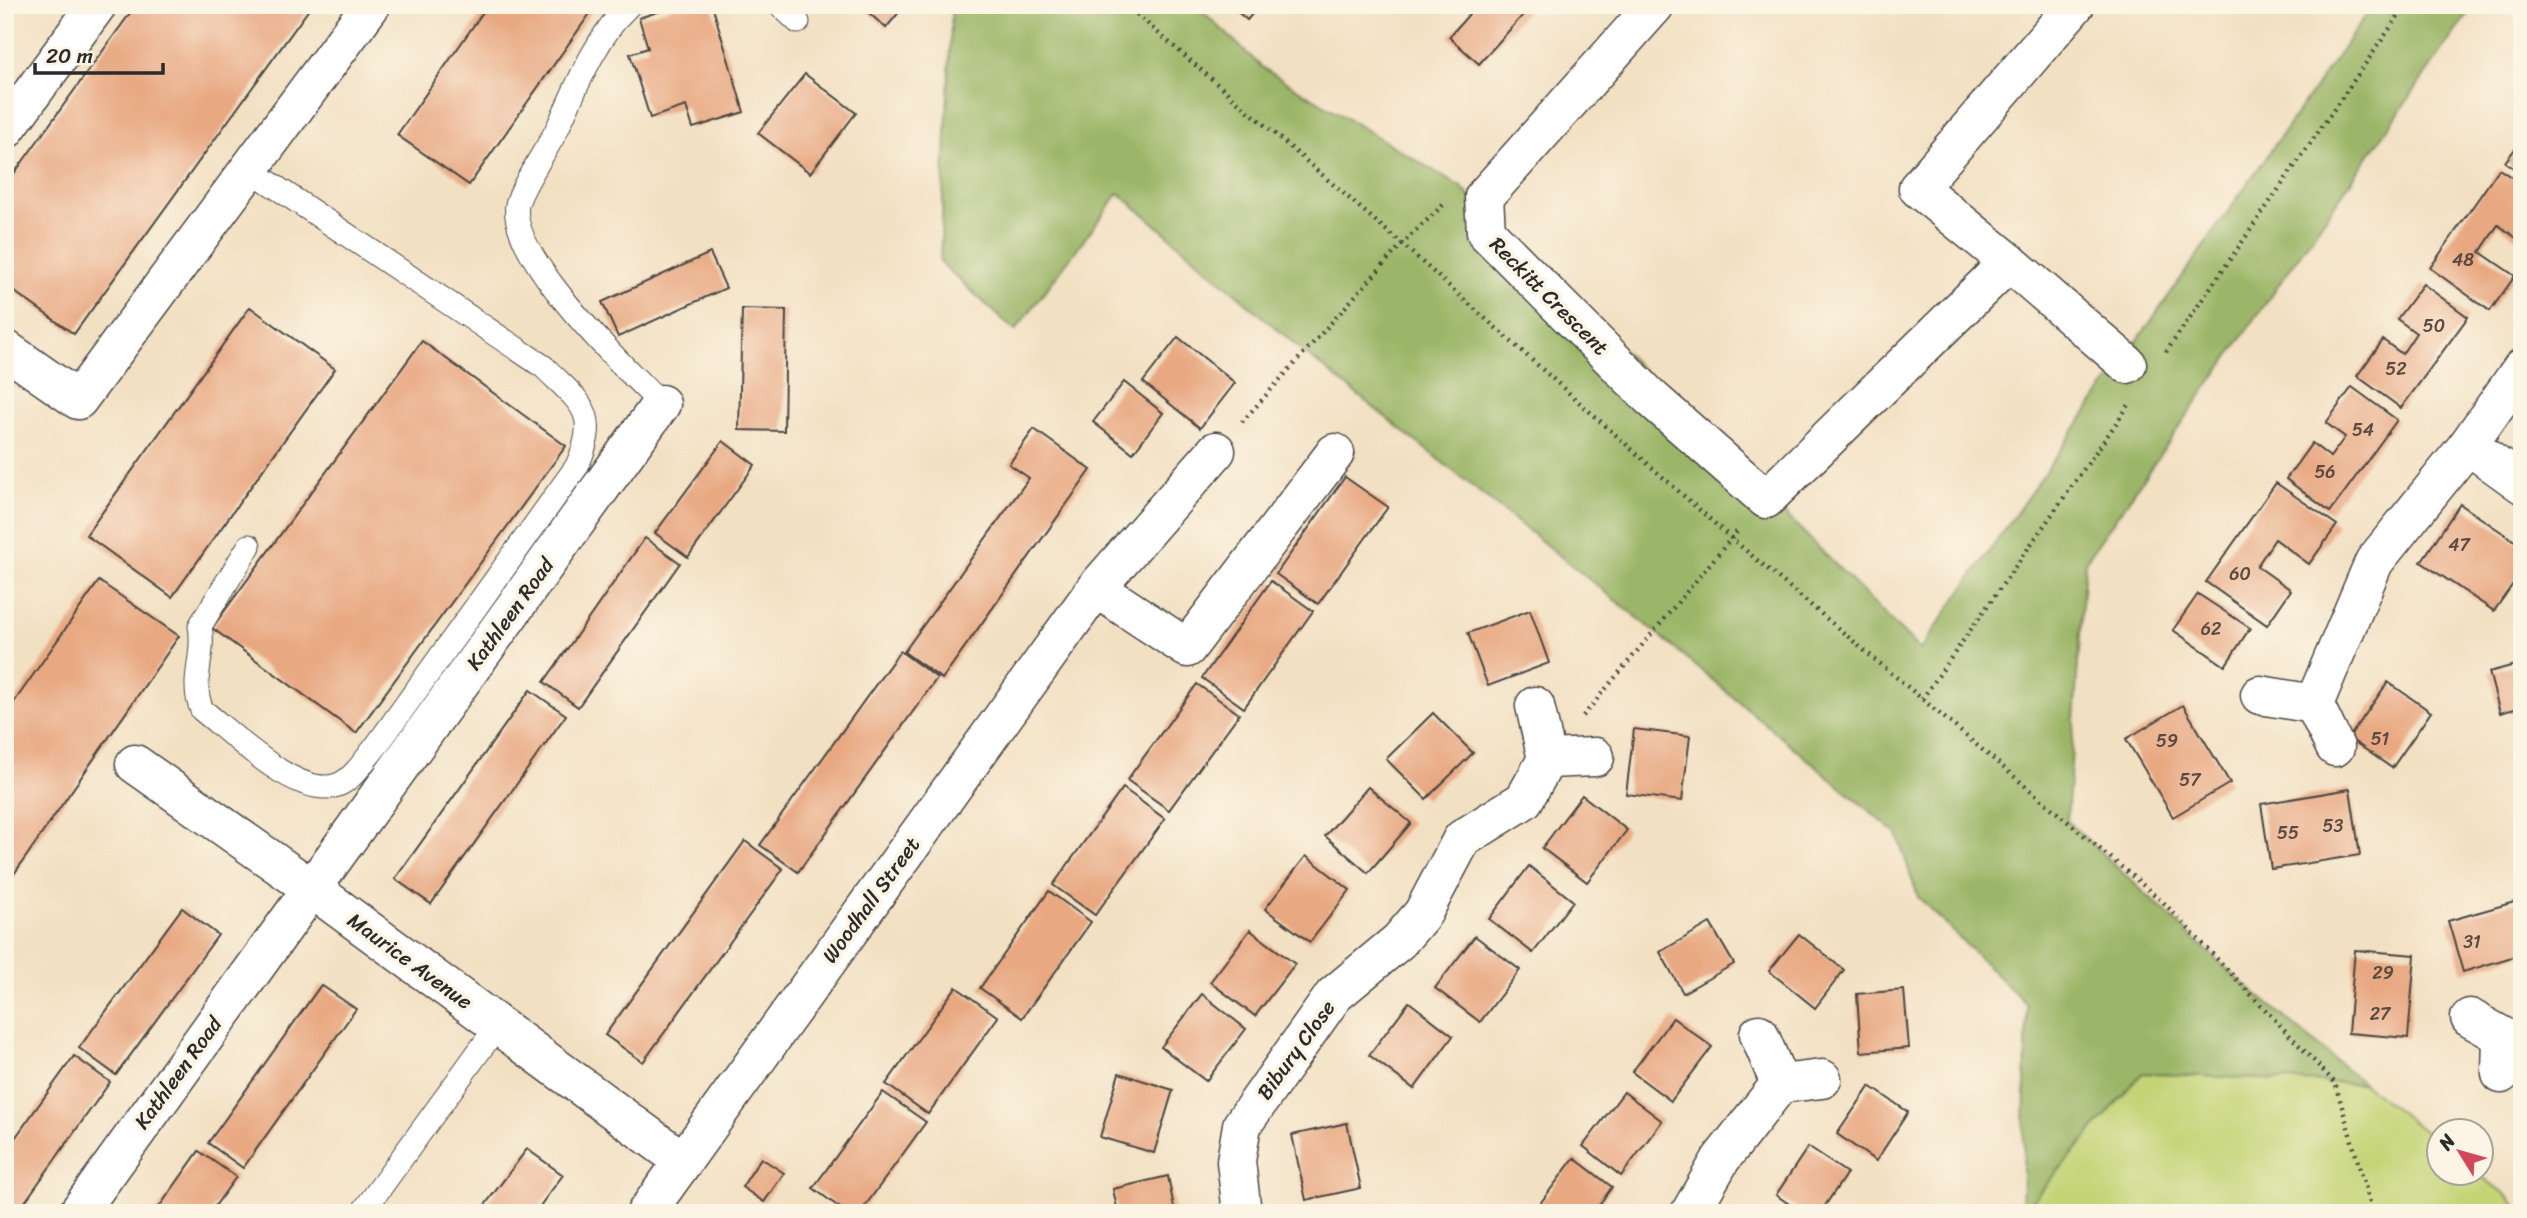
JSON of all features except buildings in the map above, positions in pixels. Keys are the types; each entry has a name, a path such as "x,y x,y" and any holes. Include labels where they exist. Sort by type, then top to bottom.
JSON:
{"street":[{"path":"5,130 97,5"},
{"path":"5,349 79,400 371,5"},
{"path":"1484,197 1655,5"},
{"path":"2075,5 1918,188 2127,364"},
{"name":"Reckitt Crescent","path":"1484,197 1486,232 1650,397 1766,499"},
{"path":"1766,499 2009,262"},
{"path":"2335,747 2314,704 2374,562 2468,444 2522,369"},
{"name":"Kathleen Road","path":"78,1213 661,404"},
{"path":"2468,444 2522,484"},
{"name":"Woodhall Street","path":"646,1213 1096,587 1216,451"},
{"path":"1096,587 1187,648 1335,453"},
{"path":"2260,695 2314,704"},
{"path":"1535,706 1547,760 1595,757"},
{"name":"Bibury Close","path":"1242,1213 1236,1161 1242,1125 1334,995 1399,941 1423,913 1462,839 1524,800 1547,760"},
{"name":"Maurice Avenue","path":"135,764 311,888 683,1161"},
{"path":"2470,1018 2512,1030 2501,1074"},
{"path":"1759,1034 1780,1084"},
{"path":"1690,1213 1721,1159 1780,1084 1822,1079"}],"lane":[{"name":"Kathleen Road","path":"629,5 576,83 559,126 517,205 524,239 557,292 661,404"},
{"path":"780,5 798,22"},
{"path":"249,169 544,368 579,402 589,423 587,444 577,466 377,745 353,775 339,784 317,788 293,780 202,710 195,695 196,673 204,643 200,626 249,546"},
{"path":"362,1213 498,1025"}],"path":[{"path":"1126,5 1402,244 1731,538 2163,902 2336,1083 2373,1213"},
{"path":"1216,451 1402,244 1461,187 1484,197"},
{"path":"1547,760 1766,499"}],"green space":[{"path":"952,5 1196,5 1263,68 1461,187 1920,650 2373,5 2474,5 2085,562 2067,821 2230,972 2364,1084 2142,1073 2022,1213 2027,1005 1918,897 1897,834 1654,631 1305,353 1119,193 1015,331 940,262"},
{"path":"2142,1073 2364,1084 2426,1133 2426,1186 2494,1186 2509,1197 2522,1213 2022,1213"}]}
